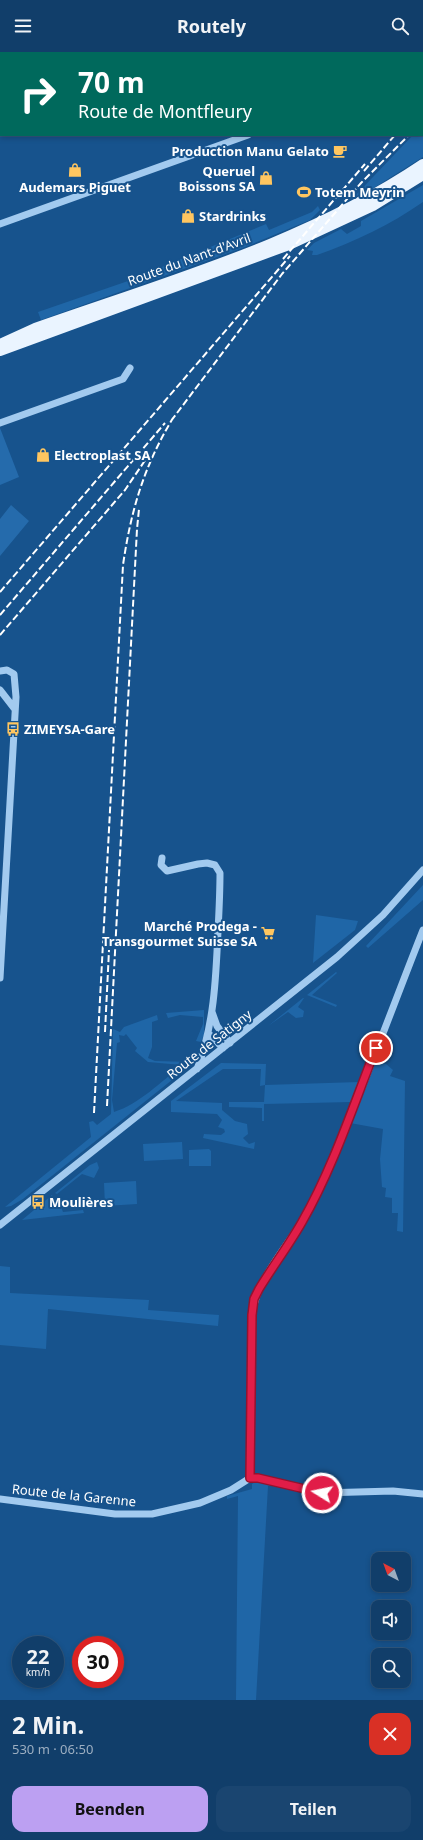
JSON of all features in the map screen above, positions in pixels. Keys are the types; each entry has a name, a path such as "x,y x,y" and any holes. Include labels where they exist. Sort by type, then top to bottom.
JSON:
{"main road":[{"name":"Route du Nant-d'Avril","path":"0,344 35,328 247,252 302,230 368,198 423,164"},
{"name":"Route du Nant-d'Avril","path":"0,351 295,242 373,206 423,175"}],"street":[{"path":"0,224 245,136"},
{"path":"0,422 123,379 130,368"},
{"path":"0,671 9,670 15,677 0,978"},
{"path":"0,690 14,708"},
{"path":"162,858 162,865 167,871 207,863 215,865 219,870 217,958 212,1012 209,1034 196,1070"},
{"name":"Route de Satigny","path":"1,1221 196,1070 357,940 393,906 423,870"},
{"path":"423,930 313,1202 298,1230 264,1280 254,1299 252,1315 250,1478 258,1478 322,1493 393,1491 423,1494"},
{"path":"212,1012 218,1026 230,1043"},
{"path":"209,1034 213,1040 223,1048"},
{"name":"Route de la Garenne","path":"0,1499 115,1514 152,1514 200,1503 231,1490 250,1478"}],"shaded area":[{"path":"412,136 423,136 423,157 372,189 370,188 352,199"},
{"path":"423,185 423,202 385,225 358,239 317,255 312,255 313,251 307,250 314,243 341,229 347,234 361,226 361,221"},
{"path":"318,206 320,210 310,220 245,247 41,320 38,312 128,281 266,224 269,230 312,212"},
{"path":"423,885 423,900 368,948 366,946"},
{"path":"316,915 358,921 355,930 313,963"},
{"path":"336,972 337,973 312,995 337,1005 336,1007 307,995"},
{"path":"303,998 298,1007 304,1011 303,1017 296,1018 288,1012 268,1026"},
{"path":"204,1010 204,1035 201,1042 196,1041 203,1024 203,1017 180,1015 168,1018 166,1013"},
{"path":"157,1015 158,1020 152,1022 152,1047 148,1058 155,1061 191,1062 187,1068 23,1199 11,1206 5,1207 91,1137 89,1122 93,1121 97,1125 111,1114 113,1029 120,1032 124,1027","holes":["126,1034 137,1048 135,1051 148,1062 182,1065 141,1098 114,1112 112,1100 117,1043 120,1042 119,1035 124,1036"]},
{"path":"376,1060 386,1064 393,1070 390,1076 405,1081 403,1232 397,1231 398,1213 392,1213 392,1198 385,1197 386,1188 382,1187 380,1159 383,1129 350,1123"},
{"path":"221,1063 266,1064 265,1085 260,1086 261,1069 223,1069 176,1101 222,1103 222,1110 235,1121 247,1124 248,1134 243,1138 249,1144 255,1142 254,1149 203,1138 204,1134 221,1135 225,1132 224,1129 218,1127 222,1120 217,1114 171,1112 171,1101"},
{"path":"359,1082 351,1102 264,1104 264,1121 262,1121 262,1108 229,1107 229,1102 264,1102 265,1085"},
{"path":"182,1142 183,1159 144,1161 143,1144"},
{"path":"209,1149 211,1151 211,1166 189,1166 189,1150"},
{"path":"97,1162 99,1168 94,1178 82,1174 57,1194 55,1193 90,1165"},
{"path":"136,1181 137,1204 105,1206 104,1183"},
{"path":"52,1195 56,1204 60,1204 63,1212 83,1210 84,1213 22,1220"},
{"path":"0,1266 10,1267 10,1293 149,1300 148,1310 219,1315 218,1326 48,1309 46,1349 0,1345"},
{"path":"255,1482 272,1485 268,1486 256,1700 236,1700 238,1496 227,1499 227,1496 252,1489 252,1484"}],"building":[{"path":"0,428 19,477 0,485"},
{"path":"11,505 29,521 0,556 0,519"}],"railway":[{"path":"364,171 394,136"},
{"path":"171,421 282,274 361,183 408,136"},
{"path":"283,259 365,164"},
{"path":"0,592 290,256"},
{"path":"94,1113 123,565 130,526 140,489 154,453 173,418"},
{"path":"0,615 165,423"},
{"path":"0,635 125,490 148,456"},
{"path":"107,1106 139,509"},
{"path":"105,1032 109,950"}],"place":[{"name":"Production Manu Gelato","path":"340,151"},
{"name":"Audemars Piguet","path":"75,170"},
{"name":"Queruel Boissons SA","path":"266,178"},
{"name":"Totem Meyrin","path":"304,192"},
{"name":"Stardrinks","path":"188,216"},
{"name":"Electroplast SA","path":"43,455"},
{"name":"ZIMEYSA-Gare","path":"13,729"},
{"name":"Marché Prodega - Transgourmet Suisse SA","path":"268,933"},
{"name":"Moulières","path":"38,1202"}],"route":[{"path":"322,1493 258,1478 250,1478 252,1315 254,1299 259,1289 298,1230 313,1202 376,1048"}]}
